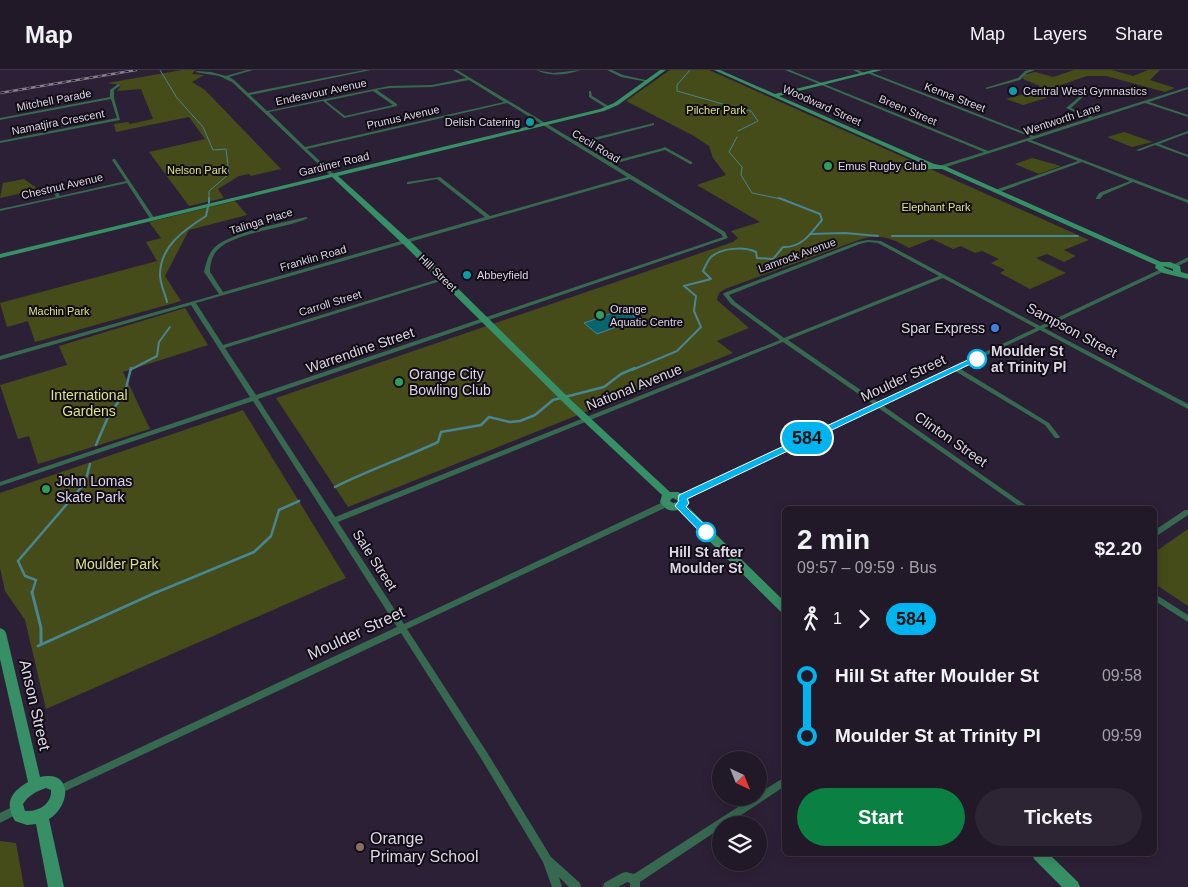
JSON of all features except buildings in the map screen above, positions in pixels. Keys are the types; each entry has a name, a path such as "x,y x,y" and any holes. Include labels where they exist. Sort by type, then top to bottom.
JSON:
{"street":[{"path":"227,77 251,70"},
{"path":"248,94 369,70"},
{"name":"Cecil Road","path":"455,70 725,234 726,238"},
{"path":"538,70 550,76 579,70"},
{"path":"609,70 624,77 648,81"},
{"name":"Gardiner Road","path":"0,256 609,108 663,70"},
{"name":"Woodward Street","path":"716,70 919,161 931,167 932,172 943,170"},
{"name":"Breen Street","path":"787,70 987,152"},
{"name":"Kenna Street","path":"855,70 1035,137"},
{"path":"773,96 879,70"},
{"path":"987,88 1019,80 1026,72 1033,70"},
{"name":"Hill Street","path":"197,72 227,77 248,94 487,320 667,500"},
{"name":"Endeavour Avenue","path":"266,112 374,90 408,85 432,86 469,79"},
{"name":"Namatjira Crescent","path":"0,142 120,120 112,98 112,90 119,85"},
{"path":"1092,118 1068,108 1078,101 1085,92 1097,87"},
{"name":"Wentworth Lane","path":"943,170 987,152 1188,88"},
{"path":"323,100 344,116 396,105 374,90"},
{"path":"590,92 590,96 593,99 609,108"},
{"name":"Mitchell Parade","path":"0,118 112,98"},
{"name":"Prunus Avenue","path":"304,148 507,102"},
{"path":"1145,102 1188,116"},
{"path":"576,144 653,124"},
{"path":"1138,150 1188,132"},
{"path":"1028,140 1188,202"},
{"path":"1155,144 1188,156"},
{"path":"609,164 665,148 692,163"},
{"path":"114,160 153,219"},
{"path":"997,191 1082,161"},
{"path":"943,170 963,176 1161,267 1175,269 1188,277"},
{"name":"Franklin Road","path":"0,358 631,177"},
{"path":"409,183 438,178 489,218"},
{"path":"1098,198 1102,194 1133,181"},
{"name":"Chestnut Avenue","path":"0,210 128,182"},
{"path":"48,186 54,189 58,197"},
{"name":"Talinga Place","path":"222,294 207,272 209,260 216,248 231,240 306,218"},
{"name":"Warrendine Street","path":"0,484 726,238"},
{"name":"Lamrock Avenue","path":"784,340 733,303 726,294 868,241 886,244 943,276"},
{"path":"1175,269 1188,259"},
{"name":"Moulder Street","path":"681,502 879,404 1041,328 1161,267"},
{"name":"Sampson Street","path":"943,276 1188,407"},
{"name":"National Avenue","path":"334,521 943,276"},
{"name":"Carroll Street","path":"222,347 444,279"},
{"name":"Sale Street","path":"193,303 256,398 547,859 557,887"},
{"name":"Clinton Street","path":"784,340 1024,506"},
{"path":"956,369 1047,424 1057,436"},
{"path":"667,500 671,507 681,502 782,607"},
{"name":"Moulder Street","path":"59,790 667,500"},
{"path":"1157,533 1188,512"},
{"path":"1157,598 1188,619"},
{"name":"Anson Street","path":"0,633 35,784"},
{"path":"0,818 16,810 20,796 35,784 51,782 58,786 60,794 55,804 41,816 24,818 16,810"},
{"path":"608,887 626,876 635,883 782,783"},
{"path":"41,816 56,887"},
{"path":"1041,856 1073,887"},
{"name":"Sale Street","path":"547,859 576,887"}],"green space":[{"name":"Nelson Park","path":"182,70 195,70 192,74 204,75 192,82 205,90 281,169 251,176 249,174 239,176 218,189 224,198 189,206 149,152 205,139 189,117 116,132 114,124 128,122 130,124 153,119 141,89 117,91 121,85 107,83"},
{"path":"670,70 709,70 1089,240 1064,250 1076,256 1064,262 1047,254 1036,258 1066,273 1030,289 1000,273 1005,270 991,263 999,259 982,251 975,253 961,246 953,249 932,239 909,248 883,237 870,237 856,241 725,289 719,293 717,300 749,328 717,341 733,353 348,507 276,398 733,242 738,238 731,231 760,222 697,185 726,175 713,158 709,146 694,136 626,101"},
{"path":"1074,70 1112,70 1133,76 1148,70 1160,70 1150,80 1175,88 1165,92 1106,76 1087,76 1061,85 1046,98 1023,105 1006,99 1034,91 1040,86 1023,79 1024,75 1035,72 1053,77"},
{"path":"1124,132 1153,142 1132,147 1107,137"},
{"path":"1032,158 1061,166 1039,174 1015,164"},
{"path":"24,179 38,189 42,189 0,198 3,183"},
{"name":"Machin Park","path":"235,201 247,215 189,230 165,276 181,301 35,342 28,321 7,327 0,303 157,261 146,242 161,238 149,222"},
{"name":"International Gardens","path":"185,308 208,345 123,372 150,429 38,464 29,436 18,439 0,385 67,365 59,346"},
{"name":"Moulder Park","path":"243,410 346,578 46,709 25,620 5,591 0,568 0,493"},
{"path":"1188,529 1188,606 1157,585 1157,551"},
{"path":"0,841 16,843 24,887 0,887"}],"shaded area":[{"path":"624,309 638,319 597,334 584,323"}],"waterway":[{"path":"160,70 177,98 203,127 213,150 226,149 229,174 209,191 209,203"},
{"path":"690,70 677,85 677,91 726,105"},
{"path":"733,107 751,111 758,121 738,131"},
{"path":"737,137 729,152 742,167 741,175 752,193 782,199"},
{"path":"782,199 786,200"},
{"path":"782,199 820,214 822,220 811,234"},
{"path":"167,302 160,275 164,256 169,247 182,233 206,216 208,207"},
{"path":"811,234 845,233 878,236"},
{"path":"632,370 677,351 701,327 694,311 696,296 684,286 711,279 703,271 711,257 726,250 745,249 756,252 757,258 773,259 783,247 796,245 811,234"},
{"path":"892,236 1078,236"},
{"path":"131,370 157,356 159,342 170,327"},
{"path":"335,487 438,442 441,432 481,425 489,417 510,422 520,421 535,415 553,400 604,387 621,374 635,368"},
{"path":"96,445 108,417 125,392 131,370"},
{"path":"32,593 36,580 25,576 18,561 85,483 90,464"},
{"path":"155,593 254,552 271,536 279,510 299,501"},
{"path":"38,646 157,592"},
{"path":"32,593 41,628 41,643"}],"railway":[{"path":"0,93 136,70"}],"bus line":[{"name":"584","path":"706,532 680,506 684,503 682,497 977,359"}],"place":[{"name":"Central West Gymnastics","path":"1013,91"},
{"name":"Delish Catering","path":"530,122"},
{"name":"Emus Rugby Club","path":"828,166"},
{"name":"Abbeyfield","path":"467,275"},
{"name":"Orange Aquatic Centre","path":"600,315"},
{"name":"Spar Express","path":"995,328"},
{"name":"Moulder St at Trinity Pl","path":"977,359"},
{"name":"Orange City Bowling Club","path":"399,382"},
{"name":"John Lomas Skate Park","path":"46,489"},
{"name":"Hill St after Moulder St","path":"706,532"},
{"name":"Orange Primary School","path":"360,847"}],"park label":[{"name":"Pilcher Park","path":"716,110"},
{"name":"Elephant Park","path":"936,207"}]}
